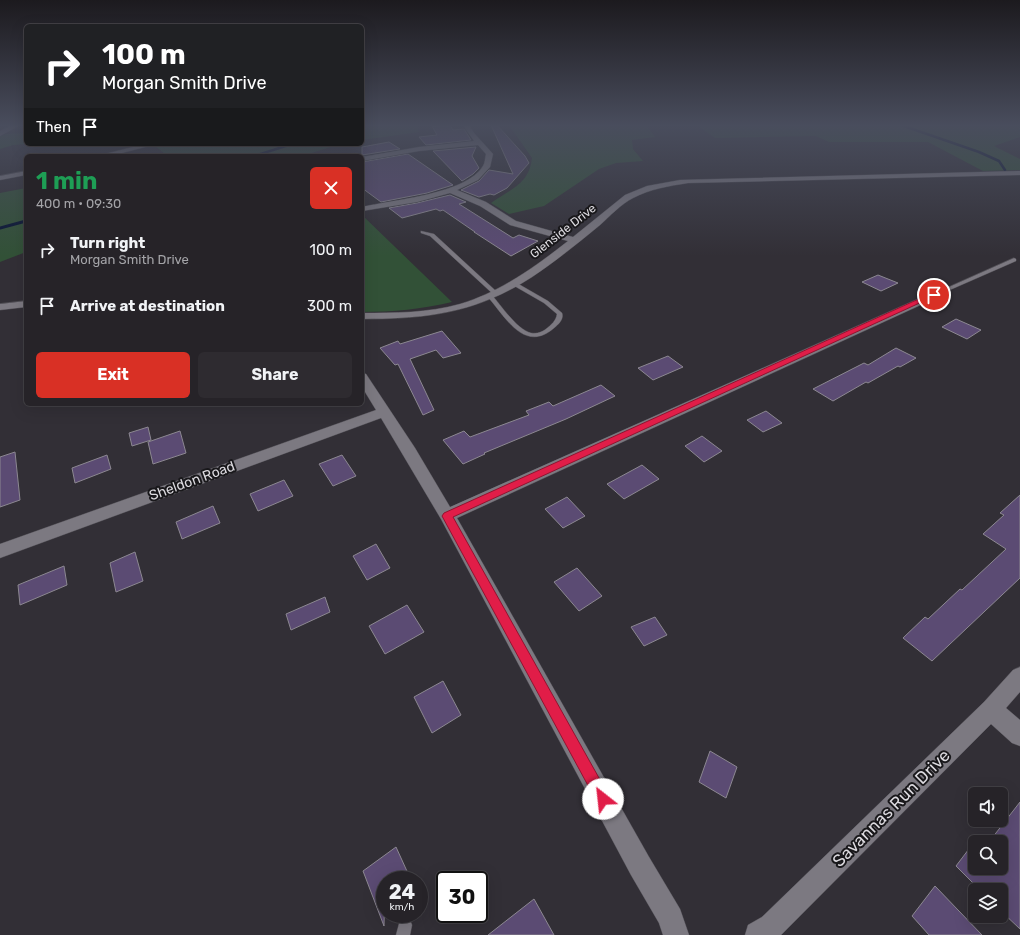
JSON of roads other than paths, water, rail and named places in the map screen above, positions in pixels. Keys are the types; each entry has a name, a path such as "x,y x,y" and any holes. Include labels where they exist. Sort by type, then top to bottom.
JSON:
{"street":[{"path":"365,209 424,198 450,190 468,182 486,169"},
{"path":"0,178 24,173"},
{"name":"Glenside Drive","path":"364,316 428,313 465,306 492,294 513,283 553,257 628,197 642,189 654,185 688,181 1020,173"},
{"path":"450,190 483,204 513,222 573,240"},
{"path":"447,516 934,295"},
{"path":"0,307 24,304"},
{"path":"364,380 385,412 447,516 636,859 671,918 676,935"},
{"name":"Sheldon Road","path":"0,551 385,412"},
{"name":"Savannas Run Drive","path":"758,935 777,920 991,710 1020,678"},
{"path":"991,710 1020,735"}],"lane":[{"path":"423,232 432,235 492,294 514,324 527,334 536,336 544,334 555,325 560,314 553,307 513,283"},
{"path":"934,295 1014,260"}],"waterway":[{"path":"0,228 24,222"}]}
